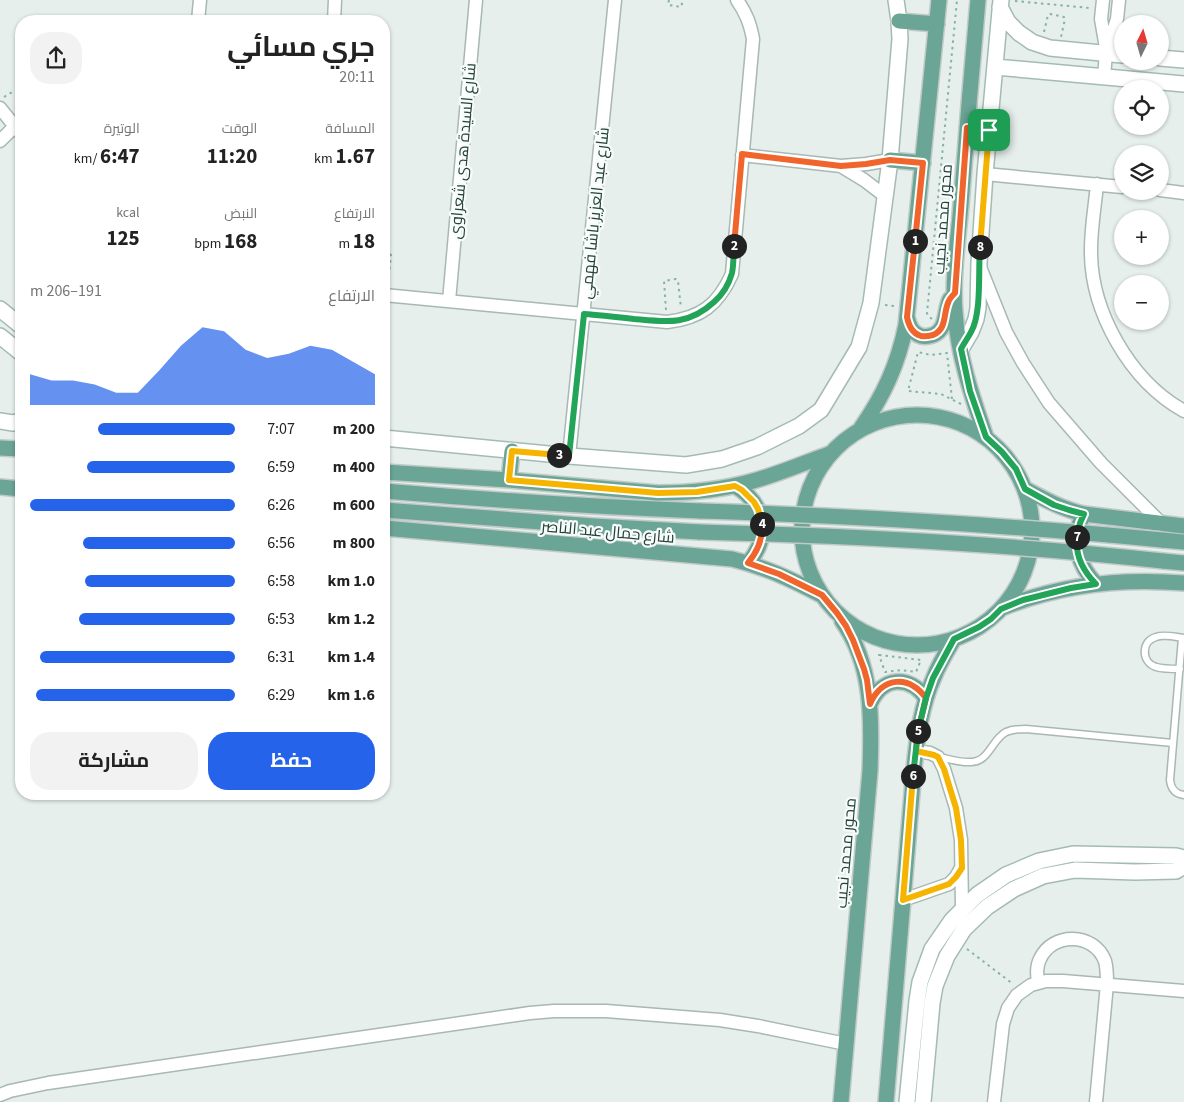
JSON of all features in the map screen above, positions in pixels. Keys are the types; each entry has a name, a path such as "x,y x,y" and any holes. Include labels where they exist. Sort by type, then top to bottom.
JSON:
{"main road":[{"name":"محور محمد نجيب","path":"861,428 877,404 891,377 902,342 907,317 939,0"},
{"name":"محور محمد نجيب","path":"978,0 967,128 955,312 970,391 986,437"},
{"path":"900,21 937,24"},
{"path":"967,128 989,130"},
{"path":"890,160 923,163"},
{"path":"907,317 909,325 916,333 926,336 932,335 941,329 944,324 948,304 955,293"},
{"path":"903,415 947,418 967,426 986,437 1016,469 1025,489 1030,507 1032,543 1022,579 1012,595 991,619 979,627 954,639 936,643 918,645 883,640 851,624 837,613 822,595 812,579 805,561 801,523 809,486 818,469 829,454 861,428 903,415"},
{"path":"0,448 15,449"},
{"path":"509,480 512,451"},
{"path":"390,472 509,480 658,493 697,492 735,486 772,475 829,454"},
{"path":"735,486 754,502 761,517 761,542 754,557 748,563"},
{"path":"0,487 15,488"},
{"path":"1025,489 1054,505 1084,514 1184,526"},
{"path":"390,491 594,507 863,517 944,522 1184,542"},
{"path":"390,510 700,532 862,537 943,542 1092,553 1184,563"},
{"path":"1084,514 1077,532 1077,551 1083,569 1096,584"},
{"name":"شارع جمال عبد الناصر","path":"390,529 732,559 779,574 822,595"},
{"path":"1001,609 1047,593 1096,584 1145,580 1184,583"},
{"name":"محور محمد نجيب","path":"837,613 846,626 859,654 867,680 871,738 870,770 841,1102"},
{"path":"886,1102 918,731 933,678 954,639"},
{"path":"870,704 874,695 891,683 911,684 920,690 926,698"}],"street":[{"path":"199,15 200,0"},
{"path":"335,15 336,0"},
{"name":"شارع السيدة هدى شعراوى","path":"448,301 476,0"},
{"name":"شارع عبد العزيز باشا فهمي","path":"569,456 615,0"},
{"path":"390,295 667,322 682,320 708,308 726,287 732,274 753,39 751,24 737,0"},
{"path":"390,439 512,451 686,465 722,460 757,448 799,426 821,410 859,346 871,303 890,160 900,39 900,21 896,0"},
{"path":"1106,53 1117,19 1119,0"},
{"path":"1006,3 1008,22 1019,34 1032,42 1041,46 1058,49 1114,54"},
{"path":"961,349 971,332 978,308 979,263 989,130 995,67 1006,3"},
{"path":"1103,4 1101,19 1106,53 1104,77"},
{"path":"1169,59 1184,60"},
{"path":"995,67 1184,84"},
{"path":"0,108 15,126"},
{"path":"0,141 15,132"},
{"path":"742,154 841,166 890,160"},
{"path":"841,166 885,196"},
{"path":"985,174 1114,186"},
{"path":"1097,184 1091,249 1093,276 1099,303 1109,328 1122,352 1158,393 1184,411"},
{"path":"1169,191 1184,193"},
{"path":"979,263 1006,332 1023,364 1049,403 1101,463 1161,523"},
{"path":"0,309 15,321"},
{"path":"0,336 15,348"},
{"path":"0,421 15,422"},
{"path":"916,751 930,753 938,757 944,769 956,808 961,840 962,909"},
{"path":"908,1102 920,982 932,949 952,920 976,894 1006,875 1039,861 1073,854 1176,856 1184,858"},
{"path":"923,1102 932,1003 936,986 947,956 956,942 964,930 987,907 1014,889 1043,876 1075,870 1176,871 1184,866"},
{"path":"903,900 949,884 962,868"},
{"path":"1038,983 1037,971 1039,960 1045,950 1055,943 1066,939 1078,939 1089,943 1098,950 1104,960 1107,984 1096,1102"},
{"path":"994,1102 1002,1024 1008,1008 1018,995 1031,985 1046,981 1063,981 1184,991"},
{"path":"0,1095 48,1083 554,1011 606,1011 720,1020 846,1044"}],"lane":[{"path":"1180,669 1157,667 1150,664 1144,651 1146,644 1152,638 1158,636 1183,638 1171,785 1175,792 1179,795 1184,795"},
{"path":"938,757 971,762 980,760 987,755 997,739 1006,732 1016,729 1173,743"}],"path":[{"path":"669,0 668,4 681,7 683,0"},
{"path":"934,320 927,313 957,0"},
{"path":"1006,3 1103,4"},
{"path":"1041,46 1048,16 1051,13 1064,16 1065,18 1058,49"},
{"path":"0,100 15,91"},
{"path":"667,322 664,281 676,279 678,281 682,320"},
{"path":"918,352 931,355 946,353 952,399 941,394 908,391 918,352"},
{"path":"879,655 921,660 916,672 901,670 885,672 879,655"},
{"path":"956,942 1023,991"}],"route":[{"path":"989,130 967,128 955,293 950,298 946,308 944,324 937,333 921,336 912,330 907,317 923,163 890,160 841,166 742,154 732,274 718,298 708,308 696,315 682,320 667,322 584,314 569,456 512,451 509,480 658,493 697,492 735,486 742,490 754,502 761,517 762,525 761,542 754,557 748,563 779,574 822,595 846,626 853,640 867,680 870,704 874,695 891,683 911,684 920,690 926,698 918,731 916,751 926,752 938,757 944,769 956,808 961,840 962,868 949,884 903,900 914,769 918,731 933,678 954,639 979,627 1001,609 1023,600 1047,593 1096,584 1083,569 1077,551 1077,532 1084,514 1054,505 1025,489 1016,469 986,437 964,367 961,349 971,332 978,308 979,263 989,130"}]}
